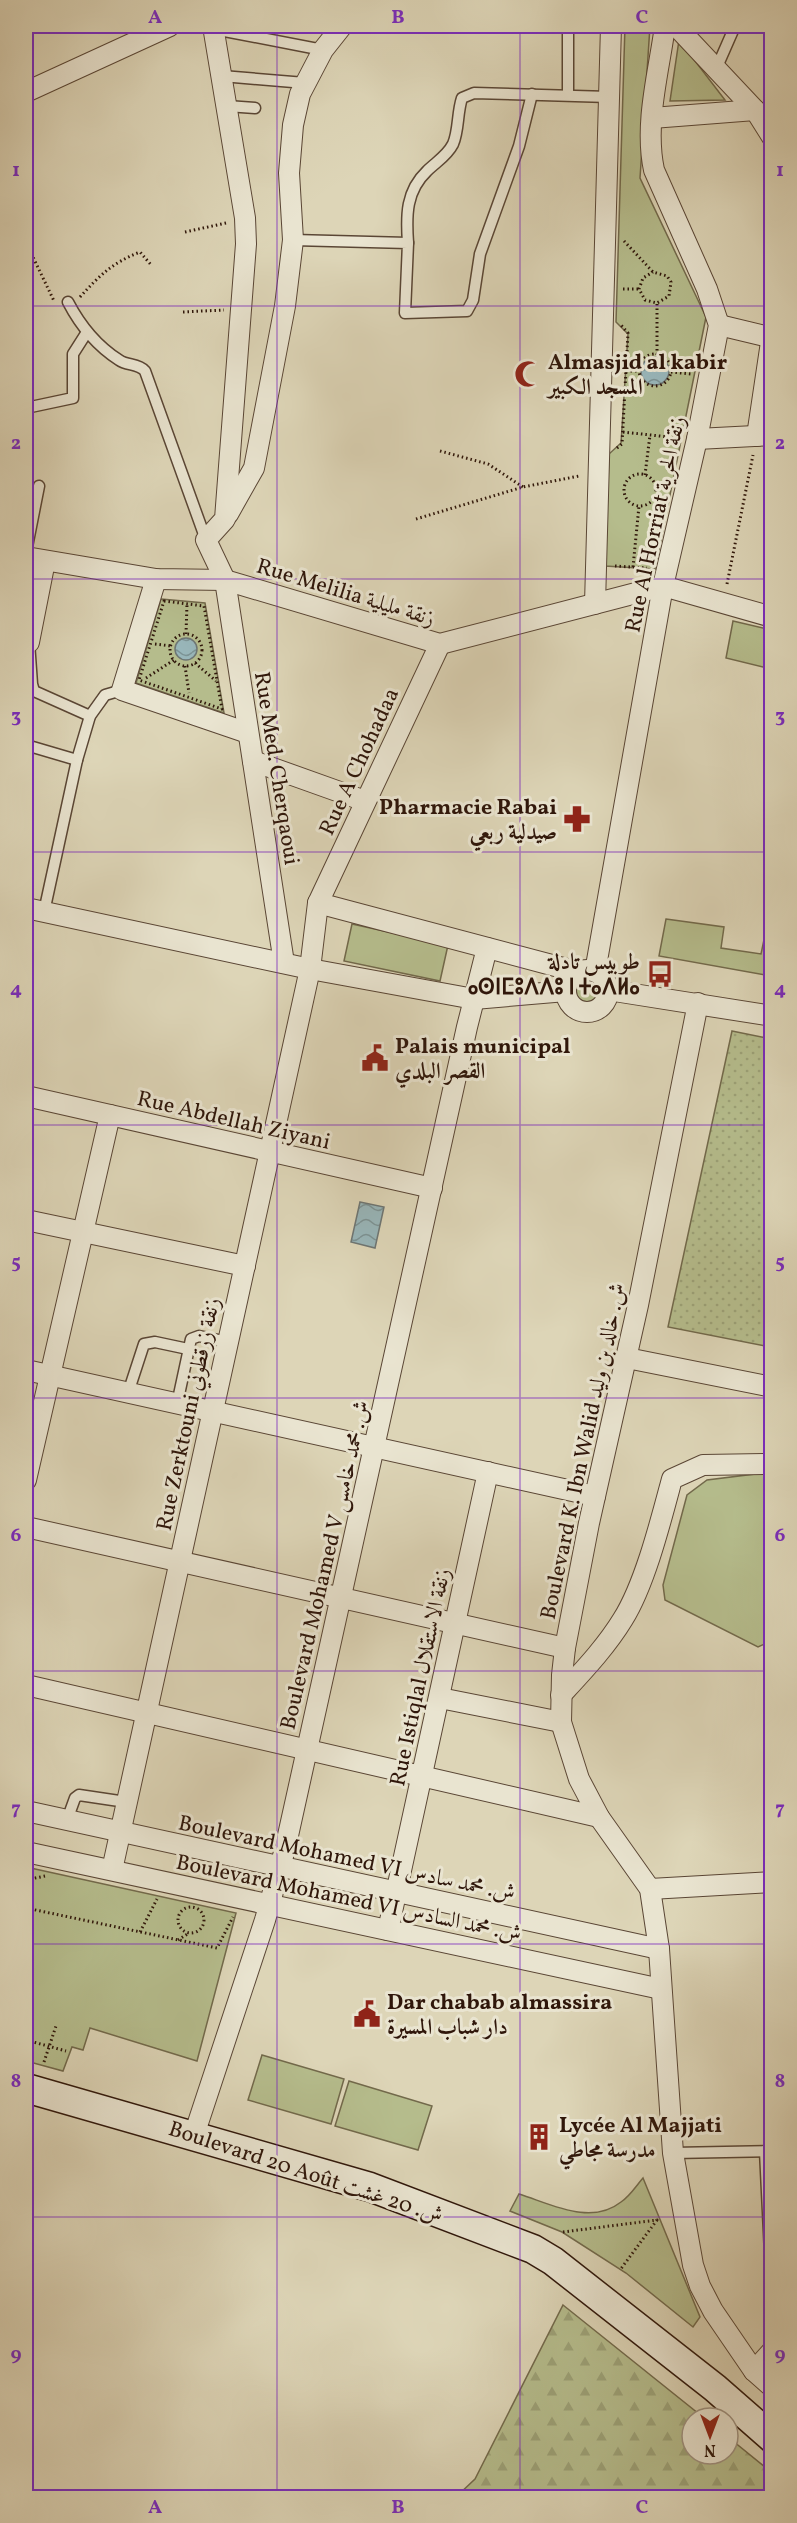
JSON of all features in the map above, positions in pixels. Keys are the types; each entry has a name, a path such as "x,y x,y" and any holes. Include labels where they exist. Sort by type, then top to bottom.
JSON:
{"main road":[{"name":"Boulevard 20 Août ش. 20 غشت","path":"26,2088 370,2187 533,2248 715,2388 771,2438"}],"street":[{"path":"26,92 170,26"},
{"path":"206,540 225,519 254,468 285,306 293,240 289,174 293,125 305,83 323,50 342,26"},
{"path":"595,604 611,26"},
{"name":"Rue Al Horriat زنقة الحرية","path":"586,972 658,577 688,439 719,325 707,289 654,170 652,159 652,118 665,26"},
{"path":"676,26 755,110 771,137"},
{"path":"214,27 245,218 241,309 225,519"},
{"path":"652,118 755,110"},
{"path":"688,439 764,436 771,342 765,336 719,325"},
{"name":"Rue Med. Cherqaoui","path":"206,540 225,580 284,963"},
{"path":"27,642 35,559"},
{"name":"Rue Melilia زنقة مليلية","path":"35,559 156,579 225,580 440,644 595,604 658,577"},
{"path":"658,577 723,603 771,617"},
{"path":"156,579 122,690 248,733"},
{"name":"Rue A Chohadaa","path":"310,969 318,903 440,644"},
{"path":"253,761 365,801"},
{"path":"318,903 586,972 605,979 608,990 604,1003 593,1011 587,1012 580,1011 570,1003 566,991 567,983 586,972"},
{"path":"35,910 310,969 474,999 566,991"},
{"name":"Boulevard Mohamed V ش. محمد خامس","path":"194,2135 280,1867 487,948"},
{"name":"Rue Zerktouni زنقة زرقطوني","path":"112,1870 310,969"},
{"path":"608,990 771,1016"},
{"name":"Boulevard K. Ibn Walid ش. خالد بن وليد","path":"650,1889 599,1817 579,1779 561,1722 561,1695 565,1648 595,1496 627,1358 698,1003"},
{"name":"Rue Abdellah Ziyani","path":"26,1096 432,1188"},
{"path":"26,1480 110,1115"},
{"path":"26,1220 244,1266"},
{"path":"627,1358 771,1387"},
{"path":"26,1370 595,1496"},
{"path":"561,1695 592,1662 622,1621 633,1601 672,1479 704,1465 771,1464"},
{"name":"Rue Istiqlal زنقة الاستقلال","path":"388,1930 488,1472"},
{"path":"26,1527 565,1648"},
{"path":"26,1685 599,1817"},
{"path":"440,1698 561,1722"},
{"name":"Boulevard Mohamed VI ش. محمد سادس","path":"26,1811 659,1949"},
{"name":"Boulevard Mohamed VI ش. محمد السادس","path":"26,1852 661,1989"},
{"path":"771,1882 650,1889 659,1949 673,2153 693,2265 700,2286 713,2311 754,2371 771,2387"},
{"path":"754,2371 771,2351"}],"lane":[{"path":"568,26 568,95"},
{"path":"717,67 735,26"},
{"path":"214,27 323,50"},
{"path":"222,76 305,83"},
{"path":"532,93 519,146 480,254 474,300 470,310 405,313 408,243 406,214 411,194 416,182 441,160 453,143 462,98 474,93 532,93 609,97"},
{"path":"227,106 255,108"},
{"path":"293,240 408,243"},
{"path":"68,302 87,333 118,360 140,366 146,371 206,540"},
{"path":"26,408 73,398 73,354 87,333"},
{"path":"26,552 39,486"},
{"path":"27,642 34,691 90,716"},
{"path":"35,910 90,716 105,695 122,690"},
{"path":"26,745 77,760"},
{"path":"177,1404 192,1338 199,1336 228,1342"},
{"path":"128,1393 144,1344 155,1342 188,1349"},
{"path":"67,1820 75,1798 79,1795 126,1802"},
{"path":"673,2153 768,2151 770,2254"}],"path":[{"path":"619,236 653,272 667,276 670,282 669,296 657,303 645,300 639,289 643,278 653,272"},
{"path":"26,254 32,255 54,301 68,302 78,299 105,270 120,260 140,252 152,266"},
{"path":"618,289 639,289"},
{"path":"657,303 657,355"},
{"path":"183,312 241,309"},
{"path":"622,444 628,333"},
{"path":"652,355 657,355 668,361 671,372 669,378 658,386 645,383 639,371 643,361 652,355"},
{"path":"626,371 639,371"},
{"path":"671,372 693,374"},
{"path":"623,432 688,439"},
{"path":"645,475 650,435"},
{"path":"723,603 764,436"},
{"path":"440,451 488,464 523,487"},
{"path":"416,519 523,487 598,471"},
{"path":"645,475 654,483 655,494 649,503 639,506 628,500 624,488 631,477 645,475"},
{"path":"655,494 662,495"},
{"path":"633,567 639,506"},
{"path":"606,565 633,567 658,577"},
{"path":"164,601 204,606 222,709"},
{"path":"186,604 186,634"},
{"path":"186,634 200,642 202,654 195,663 185,666 174,660 171,646 177,636 186,634"},
{"path":"200,642 209,635"},
{"path":"151,644 171,646"},
{"path":"142,681 174,660"},
{"path":"195,663 217,683"},
{"path":"185,666 189,697"},
{"path":"26,1880 53,1875"},
{"path":"140,1932 158,1898"},
{"path":"178,1940 197,1931 204,1923 202,1912 192,1906 182,1909 177,1919 182,1930 189,1933"},
{"path":"26,1908 217,1948 235,1914"},
{"path":"44,2062 56,2026"},
{"path":"26,2040 66,2051"},
{"path":"563,2232 657,2220 620,2270"}],"green space":[{"path":"625,26 650,26 640,178 706,317 655,569 605,566 609,454 621,443 628,334 616,322"},
{"path":"679,40 725,100 670,101"},
{"path":"161,599 205,603 224,713 136,683"},
{"path":"733,621 771,630 771,669 726,658"},
{"path":"666,919 724,927 721,948 761,954 765,935 771,936 771,976 659,956"},
{"path":"352,924 448,945 440,981 344,961"},
{"path":"587,978 596,982 600,991 596,1000 587,1004 578,1000 574,991 578,982"},
{"path":"732,1031 771,1039 771,1347 668,1327"},
{"path":"771,1472 771,1641 758,1647 665,1600 663,1585 687,1495 707,1480"},
{"path":"26,1867 236,1913 197,2061 90,2028 83,2050 72,2047 63,2071 26,2061"},
{"path":"262,2055 344,2079 331,2124 248,2100"},
{"path":"349,2081 432,2106 418,2150 335,2126"},
{"path":"643,2178 700,2317 693,2327 626,2273 562,2232 510,2211 519,2194 571,2211 597,2212 609,2209 621,2202"},
{"path":"563,2305 689,2406 680,2406 680,2466 740,2466 740,2447 771,2472 771,2495 769,2497 456,2497 475,2479"}],"water":[{"path":"655,357 665,361 669,371 665,381 655,385 645,381 641,371 645,361"},
{"path":"186,638 194,641 197,649 194,657 186,660 178,657 175,649 178,641"},
{"path":"360,1202 384,1207 375,1248 351,1242"}],"place":[{"name":"Almasjid al kabir المسجد الكبير","path":"528,374"},
{"name":"Pharmacie Rabai صيدلية ربعي","path":"577,819"},
{"name":"طوبيس تادلة ⴰⵙⵏⵎⵓⴷⴷⵓ ⵏ ⵜⴰⴷⵍⴰ","path":"660,974"},
{"name":"Palais municipal القصر البلدي","path":"375,1058"},
{"name":"Dar chabab almassira دار شباب المسيرة","path":"367,2014"},
{"name":"Lycée Al Majjati مدرسة مجاطي","path":"539,2137"}]}
